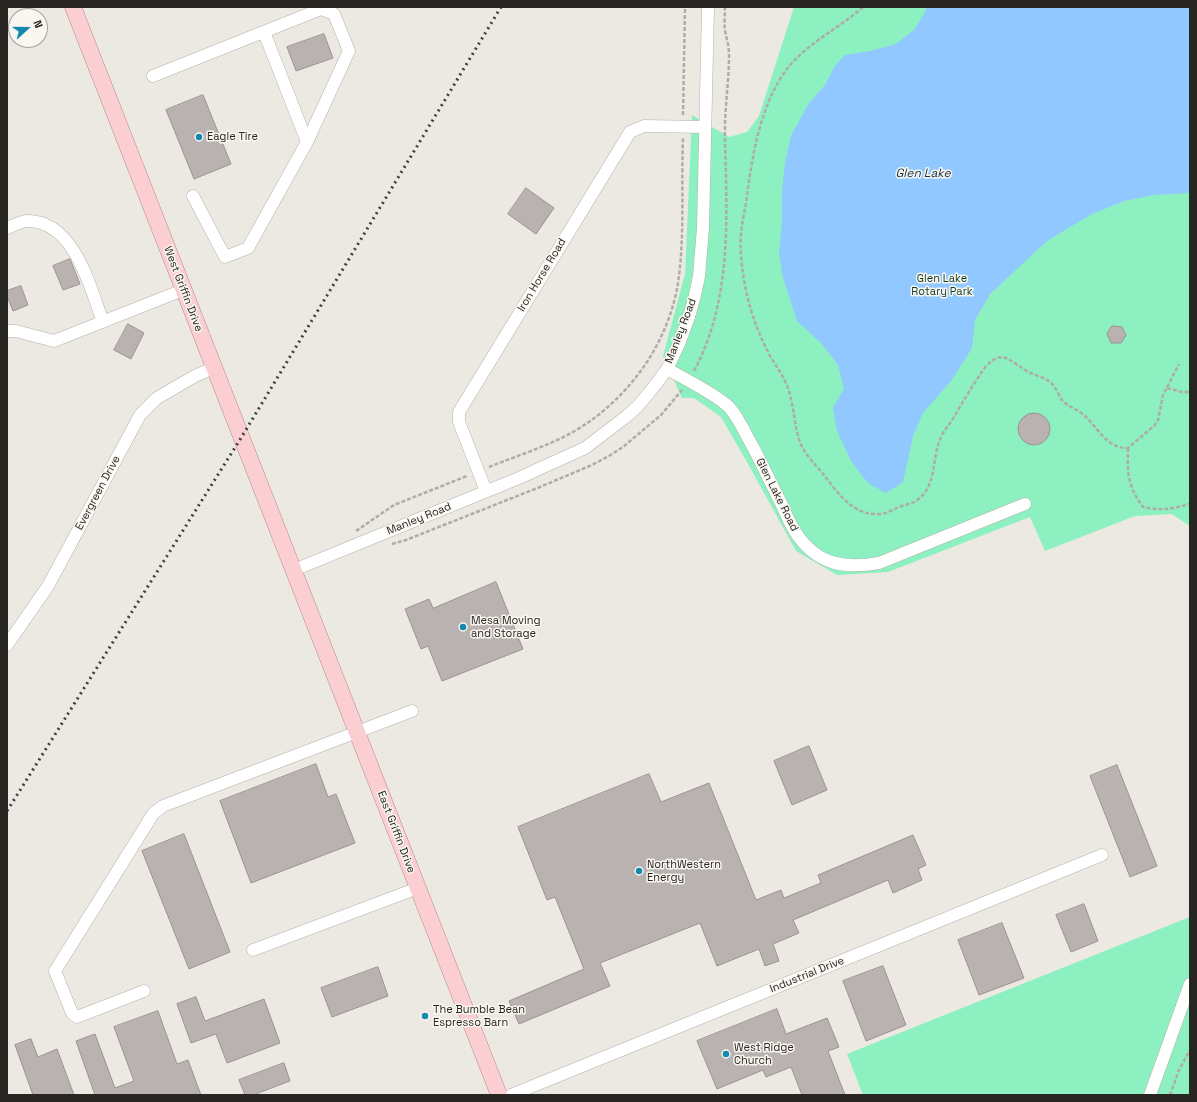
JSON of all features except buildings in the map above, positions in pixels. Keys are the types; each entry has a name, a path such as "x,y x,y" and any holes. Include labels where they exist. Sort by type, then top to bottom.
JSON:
{"main road":[{"name":"West Griffin Drive","path":"73,7 213,368 294,570"},
{"name":"East Griffin Drive","path":"294,570 499,1095"}],"street":[{"name":"Manley Road","path":"294,570 519,478 586,448 608,432 638,406 667,369 679,344 689,317 699,276 703,228 708,7"},
{"path":"152,76 321,9 334,14 349,51 307,142 248,248 225,257 192,196"},
{"path":"264,32 307,142"},
{"name":"Iron Horse Road","path":"486,491 459,422 459,412 630,132 644,126 705,127"},
{"path":"7,228 26,221 44,223 61,234 79,259 102,322"},
{"path":"7,332 16,331 54,341 183,290"},
{"name":"Evergreen Drive","path":"7,645 48,586 140,415 158,398 195,376 213,368"},
{"name":"Glen Lake Road","path":"667,369 706,391 729,407 740,422 797,535 812,551 825,560 842,565 861,566 879,563 1025,504"},
{"path":"144,991 77,1018 72,1013 55,971 152,814 170,803 412,711"},
{"name":"Industrial Drive","path":"511,1095 1102,855"},
{"path":"253,950 418,888"},
{"path":"1150,1095 1190,984"}],"path":[{"path":"351,536 356,530 394,505 556,440 587,423 603,412 617,399 629,386 652,354 661,338 668,320 678,284 681,241 685,7"},
{"path":"385,546 406,540 540,487 592,465 609,456 623,447 661,415 677,398 688,381 702,356 711,330 717,309 724,265 726,97 729,67 729,45 725,23 725,7"},
{"path":"863,7 850,18 803,50 782,76 772,94 759,129 753,153 741,230 740,253 746,296 755,325 768,352 785,381 792,399 799,439 805,452 838,494 848,503 864,511 876,514 882,514 914,502 924,495 929,487 941,436 986,366 993,360 1003,356 1048,381 1067,405 1080,412 1114,446 1122,448 1128,448 1154,426 1158,420 1163,395 1179,364"},
{"path":"1167,388 1182,392 1190,392"},
{"path":"1128,448 1128,479 1137,499 1143,507 1157,510 1168,510 1190,504"},
{"path":"1170,1095 1190,1050"}],"green space":[{"name":"Glen Lake Rotary Park","path":"794,7 1190,7 1190,526 1172,514 1135,516 1045,551 1030,517 888,572 837,575 796,551 721,417 694,398 682,398 663,356 685,274 692,115 729,137 747,132 759,116"},
{"path":"1190,917 1190,1095 863,1095 847,1054"}],"water":[{"name":"Glen Lake","path":"926,7 1190,7 1190,193 1154,195 1124,201 1090,215 1047,241 990,294 975,320 972,348 951,381 923,413 913,436 903,482 886,493 868,483 851,461 837,431 833,408 844,388 838,365 822,344 797,321 783,278 779,252 782,222 782,191 785,163 791,136 809,103 825,85 835,66 845,55 870,51 896,44 915,29 926,10"}],"railway":[{"path":"7,811 241,438 501,7"}],"place":[{"name":"Eagle Tire","path":"199,137"},
{"name":"Mesa Moving and Storage","path":"463,627"},
{"name":"NorthWestern Energy","path":"639,871"},
{"name":"The Bumble Bean Espresso Barn","path":"425,1016"},
{"name":"West Ridge Church","path":"726,1054"}]}
